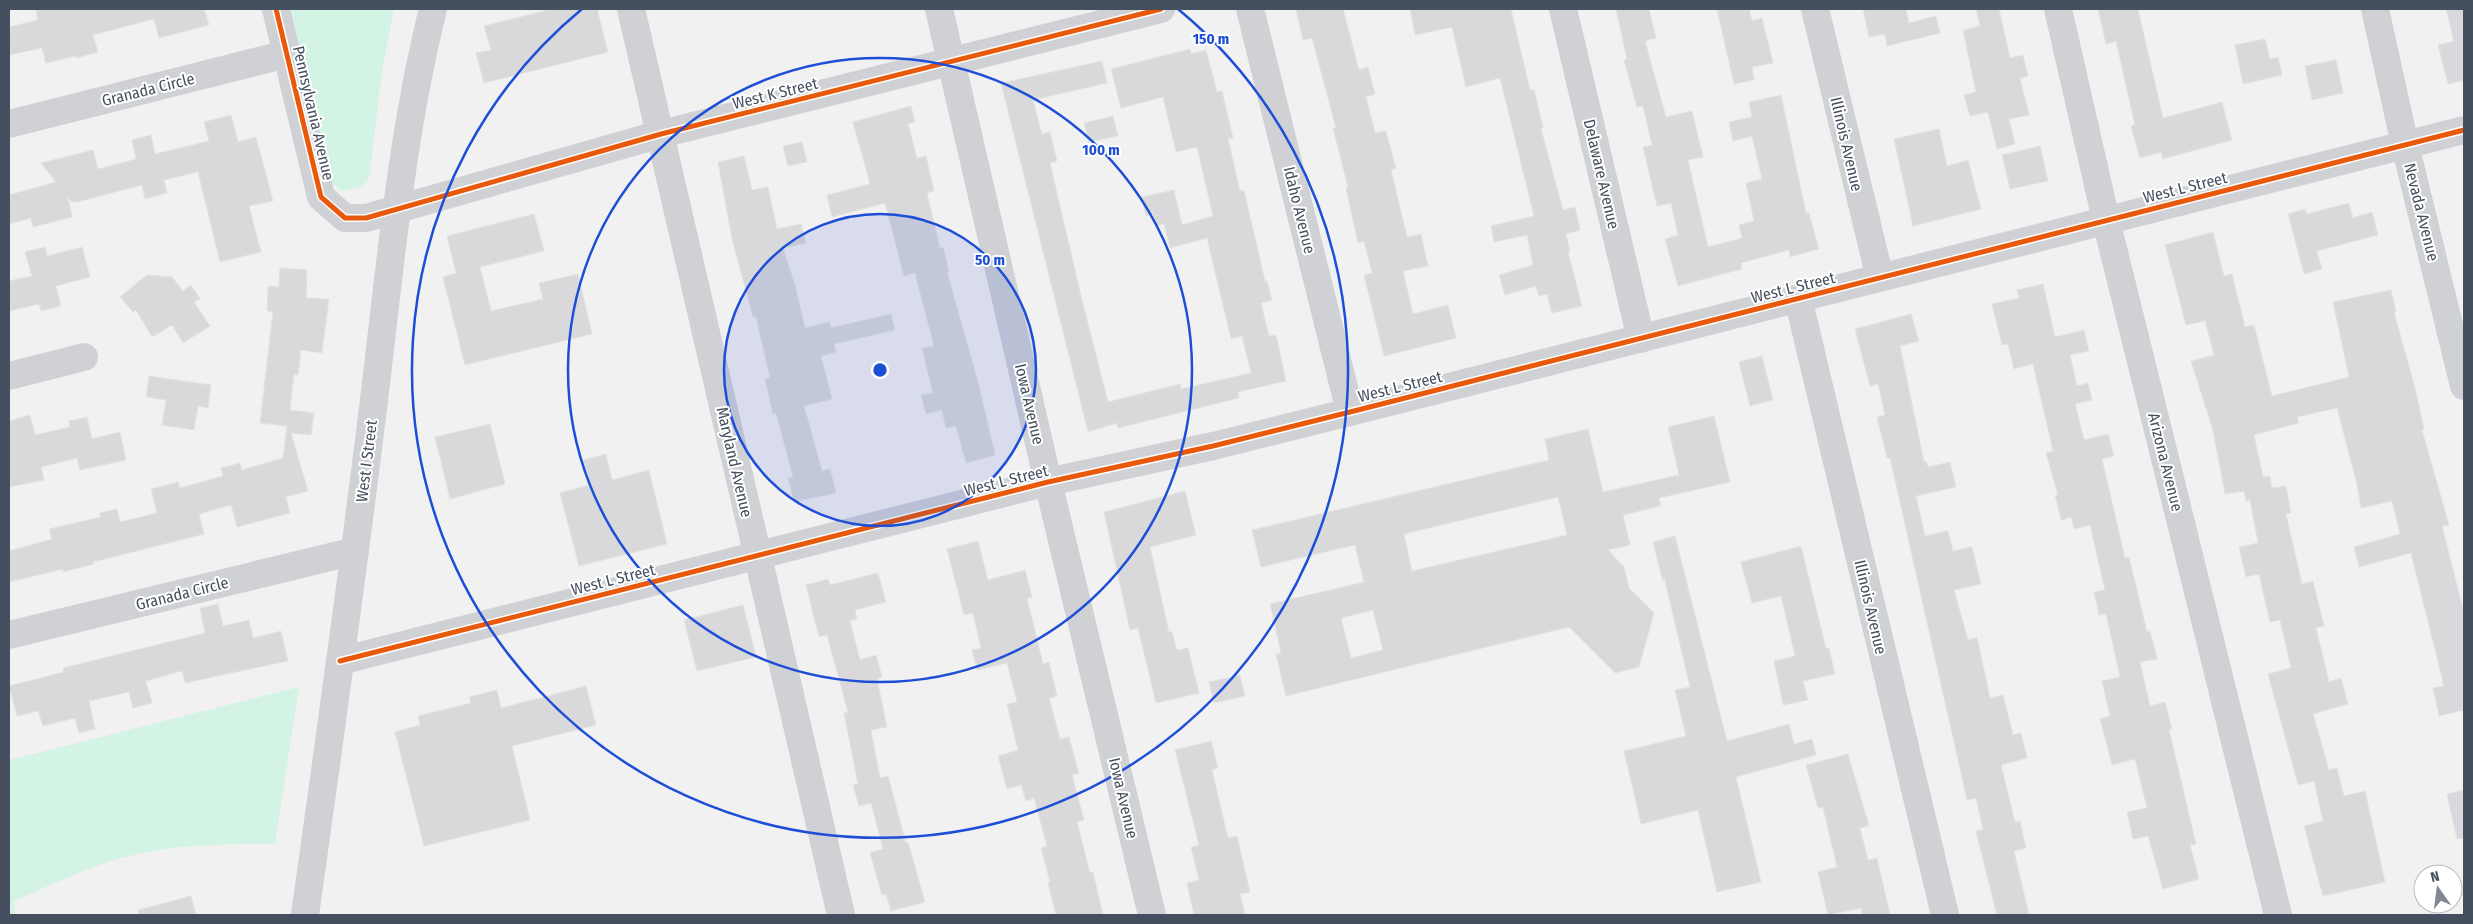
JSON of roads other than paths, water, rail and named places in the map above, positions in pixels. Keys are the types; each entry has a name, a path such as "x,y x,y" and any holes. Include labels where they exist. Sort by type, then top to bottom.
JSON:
{"street":[{"name":"Pennsylvania Avenue","path":"276,9 321,197 345,218 366,218 398,208"},
{"name":"West I Street","path":"305,915 355,551 412,105 433,9"},
{"name":"Maryland Avenue","path":"631,9 756,556 841,915"},
{"name":"Iowa Avenue","path":"939,9 1048,482 1152,915"},
{"name":"West K Street","path":"398,208 661,134 1161,9"},
{"name":"Idaho Avenue","path":"1250,9 1350,412"},
{"name":"Delaware Avenue","path":"1564,9 1641,339"},
{"name":"Illinois Avenue","path":"1815,9 1880,278"},
{"name":"Arizona Avenue","path":"2058,9 2106,220 2278,915"},
{"name":"Nevada Avenue","path":"2375,9 2405,145 2464,386"},
{"name":"Granada Circle","path":"9,124 287,54"},
{"name":"West L Street","path":"340,662 1048,482 1213,446 1350,412 2464,130"},
{"name":"Illinois Avenue","path":"1798,298 1945,915"},
{"path":"9,376 84,357"},
{"name":"Granada Circle","path":"9,635 355,551"}]}
